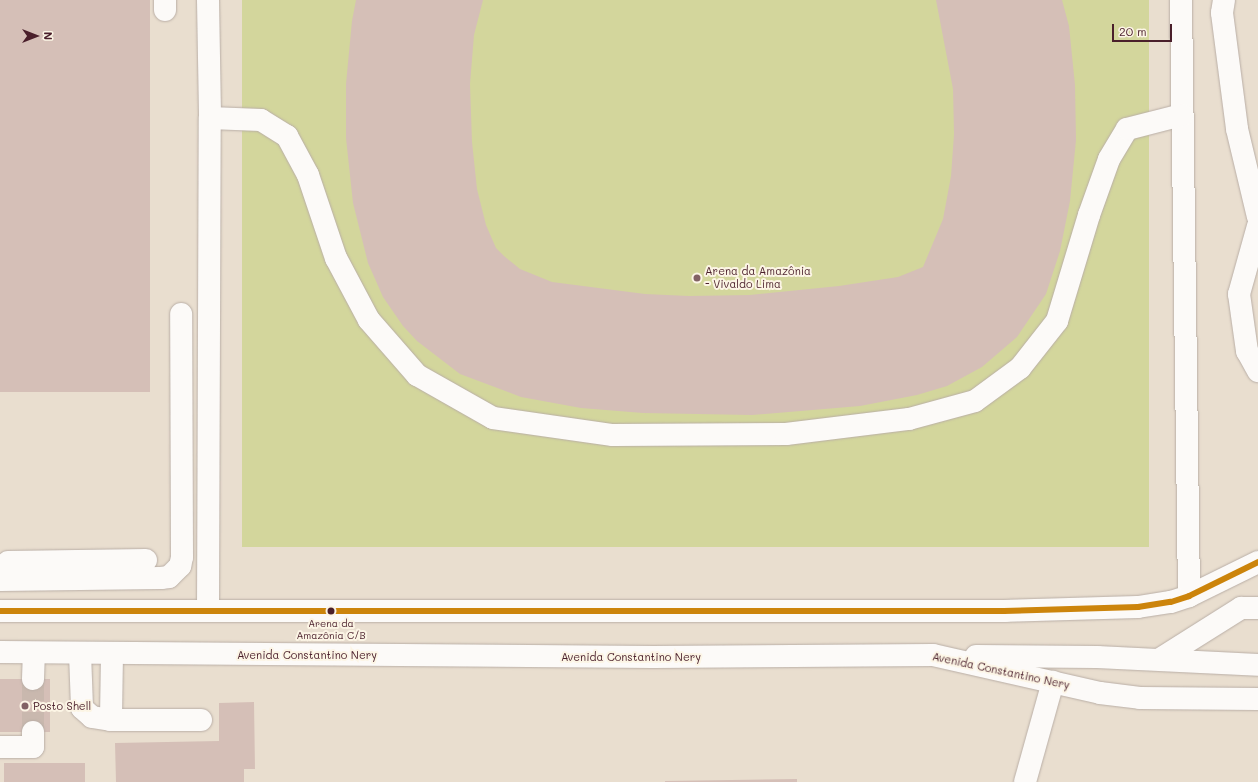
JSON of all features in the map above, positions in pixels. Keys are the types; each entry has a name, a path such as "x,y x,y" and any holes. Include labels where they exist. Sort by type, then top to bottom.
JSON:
{"main road":[{"path":"208,0 210,118 208,611"},
{"path":"1181,0 1189,596"},
{"path":"1224,0 1222,13 1237,129 1258,218"},
{"path":"210,118 261,120 287,136 308,175 336,258 369,320 417,375 493,418 613,435 786,434 910,419 975,401 1020,368 1057,321 1089,215 1109,159 1127,129 1182,114"},
{"path":"1258,226 1239,294 1247,351 1258,371"},
{"path":"4,571 161,578 169,577 180,566 182,557 181,314"},
{"path":"4,571 146,560"},
{"path":"0,611 1004,611 1138,608 1171,602 1189,596 1258,562"},
{"path":"1160,659 1241,608 1258,608"},
{"name":"Avenida Constantino Nery","path":"0,652 653,657 933,655 1100,693 1140,698 1258,699"},
{"path":"33,679 34,653"},
{"path":"80,653 82,708 92,717 111,720 201,720"},
{"path":"111,720 112,654"},
{"path":"933,655 1160,659 1258,657"},
{"path":"1160,659 1258,665"},
{"path":"1025,782 1053,682"},
{"path":"0,747 33,747 33,732"}],"green space":[{"name":"Arena da Amazônia - Vivaldo Lima","path":"242,0 1149,0 1149,547 242,547"}],"building":[{"path":"0,0 150,0 150,392 0,392"},
{"path":"356,0 483,0 474,35 470,84 472,142 477,189 486,225 496,248 504,256 520,269 552,282 645,294 689,296 750,295 839,286 898,277 923,267 943,219 951,176 954,134 953,89 936,0 1062,0 1069,26 1075,85 1076,140 1070,201 1060,251 1046,294 1017,337 982,367 947,386 917,395 860,406 752,415 643,413 581,408 521,397 460,374 417,341 403,326 383,297 368,263 353,203 346,138 346,84 352,21"},
{"name":"Posto Shell","path":"0,679 50,679 50,732 0,732"},
{"path":"254,702 255,769 244,769 244,782 116,782 115,743 219,741 219,703"},
{"path":"4,763 85,763 85,782 4,782"},
{"path":"797,779 797,782 665,782 665,781"}],"tunnel":[{"path":"33,679 33,732"}],"transit line":[{"path":"0,611 1004,611 1138,607 1171,602 1189,596 1258,562"}],"place":[{"name":"Arena da Amazônia - Vivaldo Lima","path":"697,278"},
{"name":"Arena da Amazônia C/B","path":"331,611"},
{"name":"Posto Shell","path":"25,706"}]}
